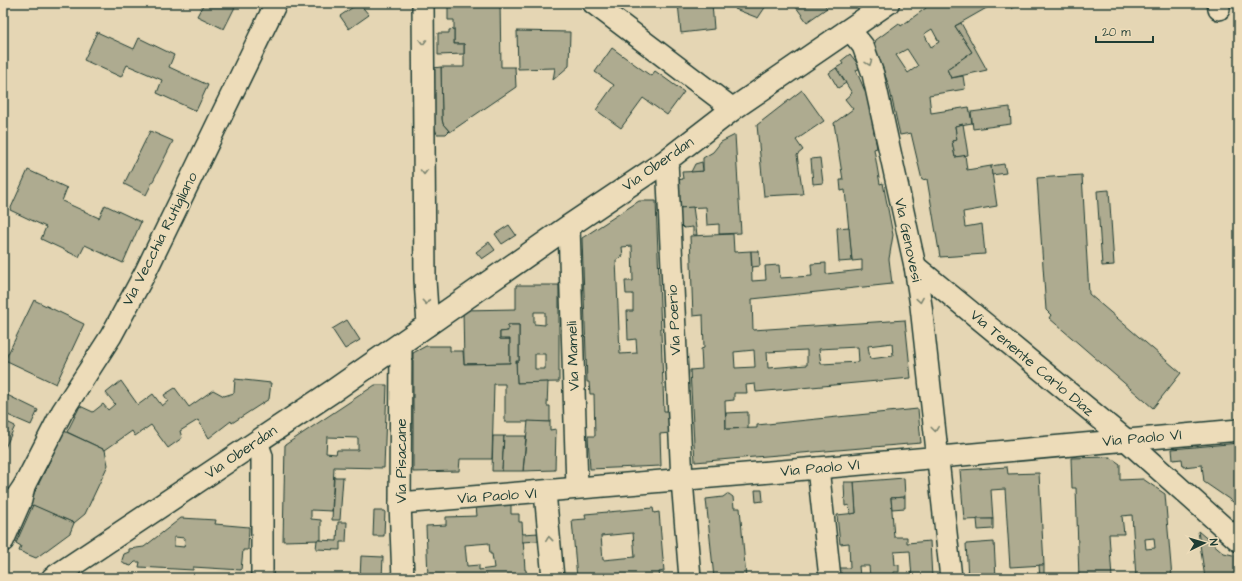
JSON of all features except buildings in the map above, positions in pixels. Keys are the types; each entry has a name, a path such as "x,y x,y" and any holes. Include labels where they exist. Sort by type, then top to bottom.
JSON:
{"street":[{"name":"Via Vecchia Rutigliano","path":"4,529 21,500 28,477 62,412 111,336 145,273 276,3"},
{"path":"423,3 425,280 428,324"},
{"path":"592,3 733,109"},
{"name":"Via Oberdan","path":"53,578 401,344 569,226 667,160 733,109 888,3"},
{"name":"Via Genovesi","path":"850,30 863,46 873,74 915,266 939,457 951,578"},
{"name":"Via Poerio","path":"667,160 682,480 690,578"},
{"name":"Via Mameli","path":"569,226 577,487"},
{"name":"Via Tenente Carlo Diaz","path":"915,266 1125,439 1239,541"},
{"name":"Via Pisacane","path":"401,344 400,503 403,578"},
{"name":"Via Paolo VI","path":"400,503 545,492 577,487 682,480 1125,439 1239,430"},
{"path":"257,442 262,456 262,578"},
{"path":"818,468 830,578"},
{"name":"Via Vecchia Rutigliano","path":"3,499 28,477"},
{"path":"545,492 553,578"}]}
